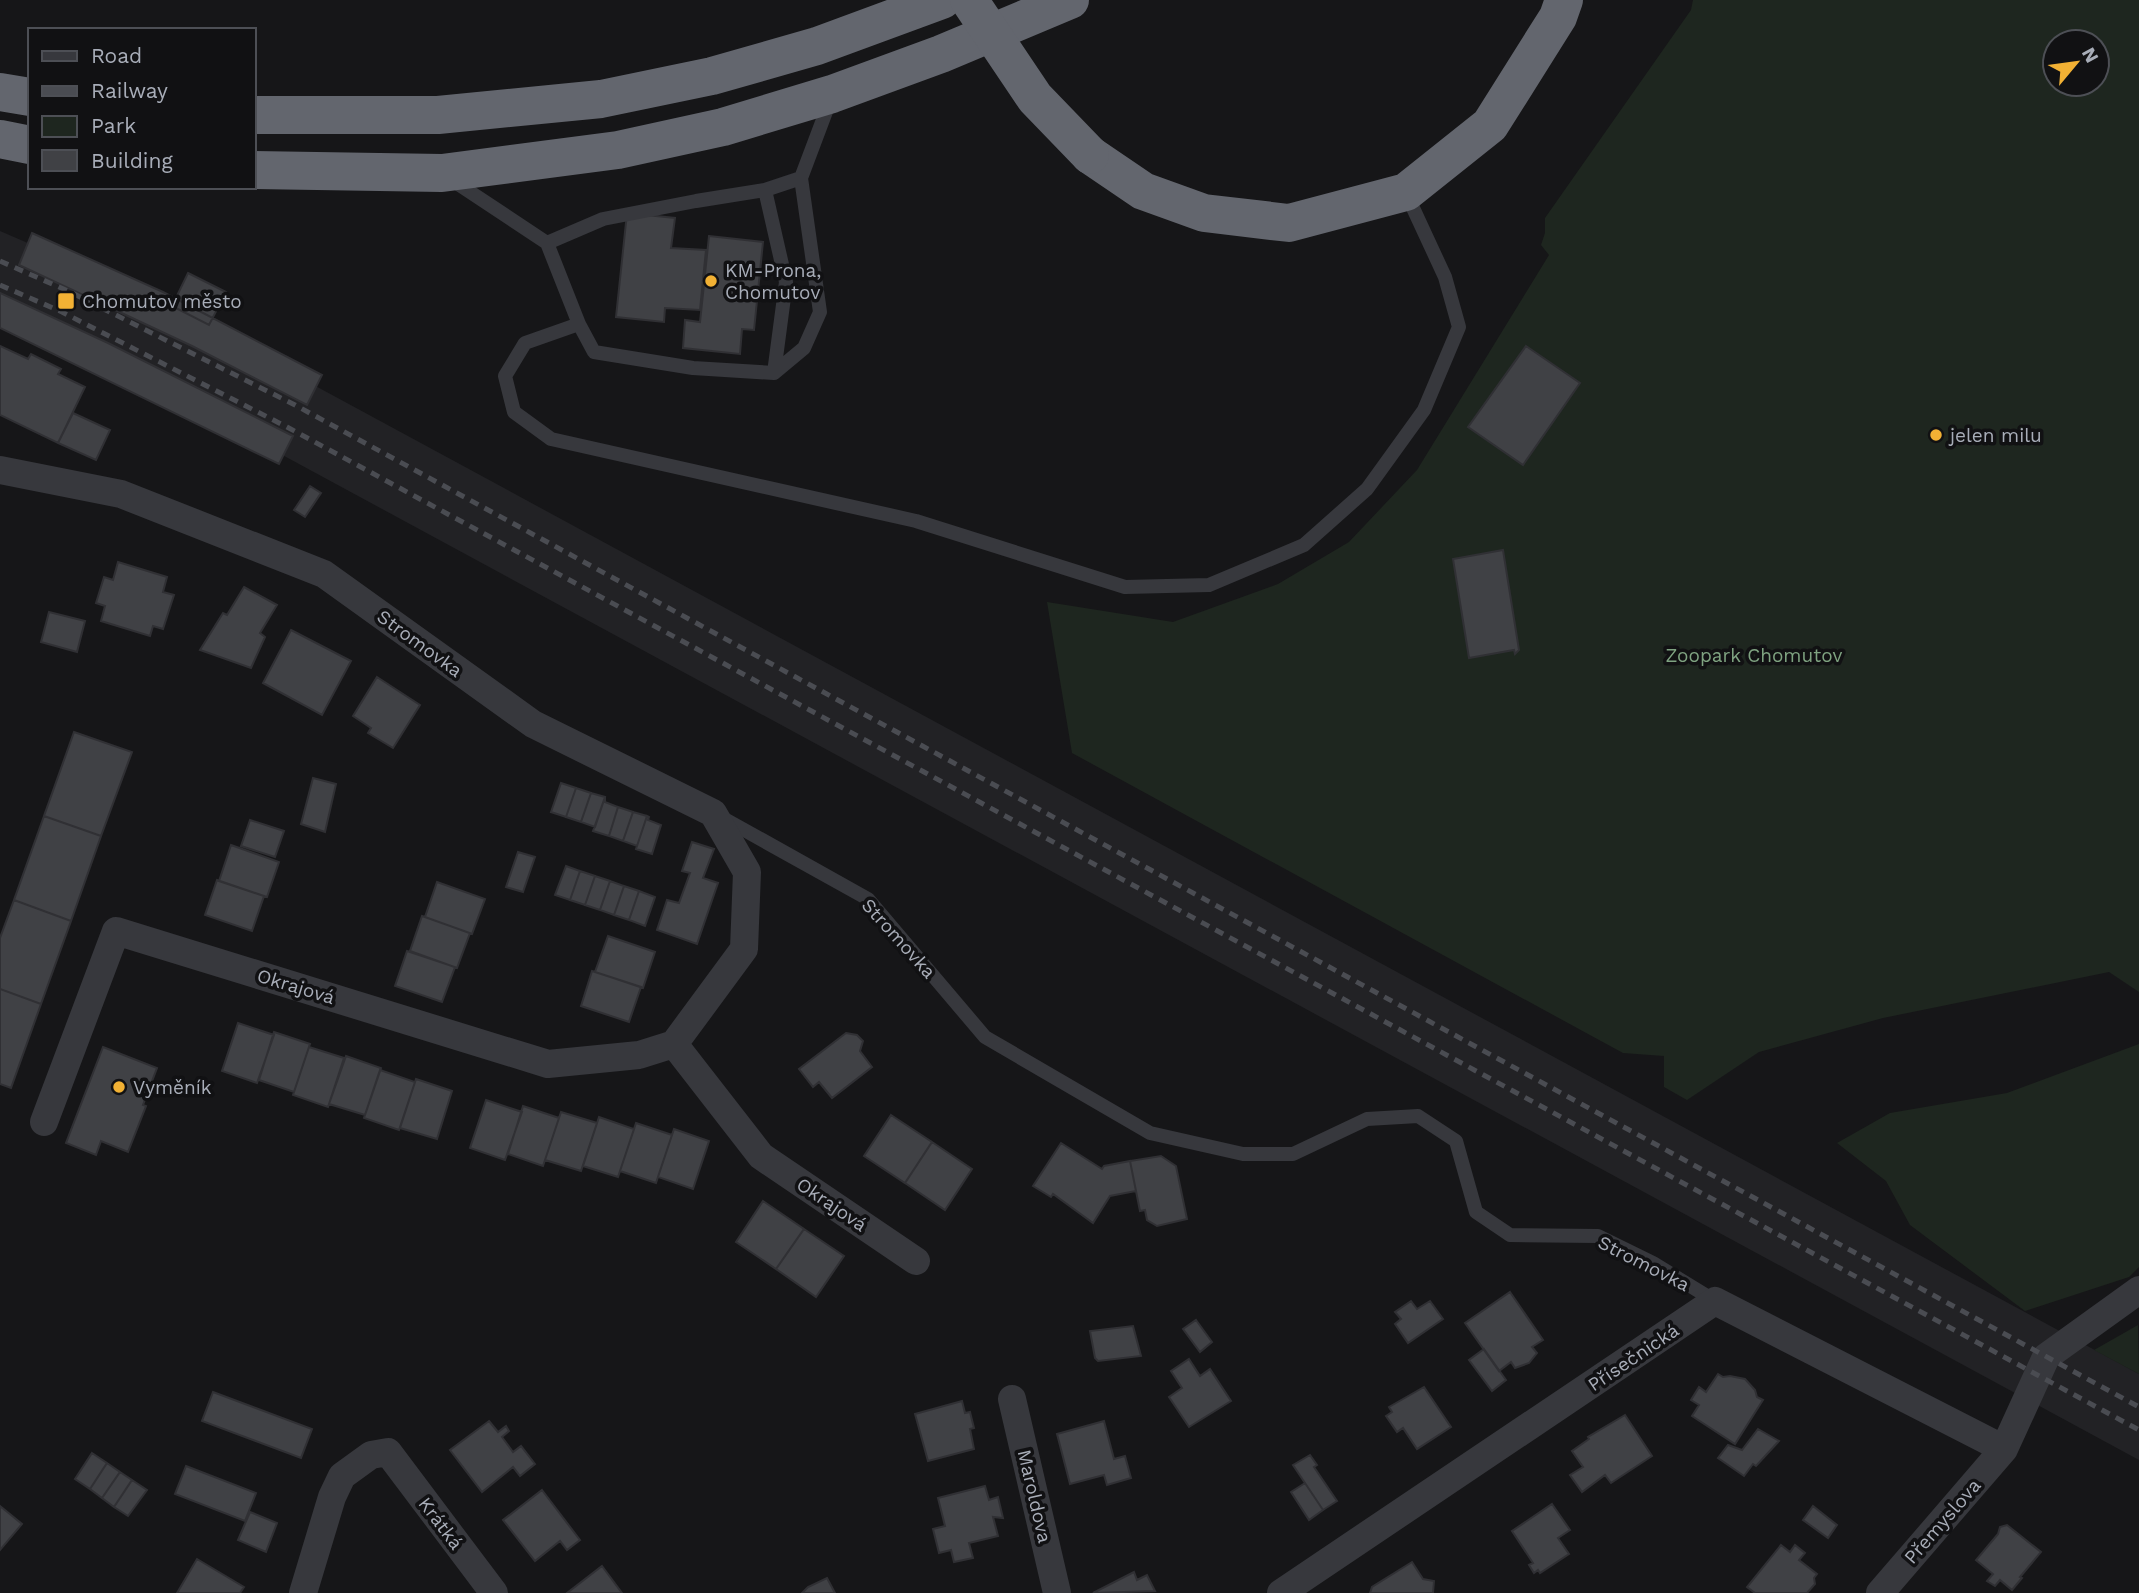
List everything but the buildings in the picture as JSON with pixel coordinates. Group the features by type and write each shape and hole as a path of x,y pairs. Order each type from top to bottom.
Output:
{"highway":[{"path":"256,115 438,116 601,99 712,76 817,46 942,0"},
{"path":"969,0 1035,98 1090,155 1143,191 1204,213 1289,223 1406,192 1490,125 1558,17 1564,0"},
{"path":"256,170 442,173 618,150 723,127 832,94 941,54 1070,0"},
{"path":"0,92 28,97"},
{"path":"0,139 28,145"}],"street":[{"name":"Stromovka","path":"0,470 121,494 324,574 533,724 713,813"},
{"path":"674,1044 744,949 747,872 713,813"},
{"name":"Okrajová","path":"44,1122 116,931 548,1064 639,1055 674,1044 761,1156 916,1261"},
{"name":"Přemyslova","path":"1880,1593 2004,1449 2046,1357 2139,1290"},
{"path":"1715,1301 2004,1449"},
{"name":"Přísečnická","path":"1281,1593 1715,1301"},
{"name":"Maroldova","path":"1012,1399 1057,1593"},
{"name":"Krátká","path":"303,1593 332,1497 342,1476 370,1455 388,1452 494,1593"}],"lane":[{"path":"442,173 547,243 579,324 594,352 693,368 774,373 804,348 820,312 801,178 832,94"},
{"path":"547,243 603,219 765,190 801,178"},
{"path":"765,190 786,282 774,373"},
{"path":"579,324 524,343 505,376 514,412 551,439 916,522 1125,587 1209,585 1304,545 1367,489 1424,410 1459,327 1445,277 1406,192"},
{"name":"Stromovka","path":"713,813 868,899 985,1037 1150,1133 1242,1154 1293,1154 1367,1119 1418,1116 1456,1141 1476,1212 1510,1235 1598,1236 1653,1263 1715,1301"}],"shaded area":[{"path":"0,231 74,263 310,383 2139,1374 2139,1460 275,451 0,313"}],"green space":[{"name":"Zoopark Chomutov","path":"1693,0 2139,0 2139,992 2109,972 1883,1018 1759,1052 1687,1100 1664,1087 1664,1056 1623,1053 1072,753 1047,602 1173,622 1278,584 1349,542 1417,470 1549,255 1541,245 1545,233 1545,218 1691,10"},
{"path":"2139,1044 2139,1267 2129,1277 2025,1311 1910,1225 1886,1181 1837,1143 1890,1113 2007,1093"},
{"path":"2138,1325 2139,1374 2094,1350"}],"railway":[{"path":"0,261 68,291 295,405 2139,1407"},
{"path":"0,285 62,312 287,427 2139,1430"}],"place":[{"name":"KM-Prona, Chomutov","path":"711,281"},
{"name":"Chomutov město","path":"66,301"},
{"name":"jelen milu","path":"1936,435"},
{"name":"Vyměník","path":"119,1087"}]}
